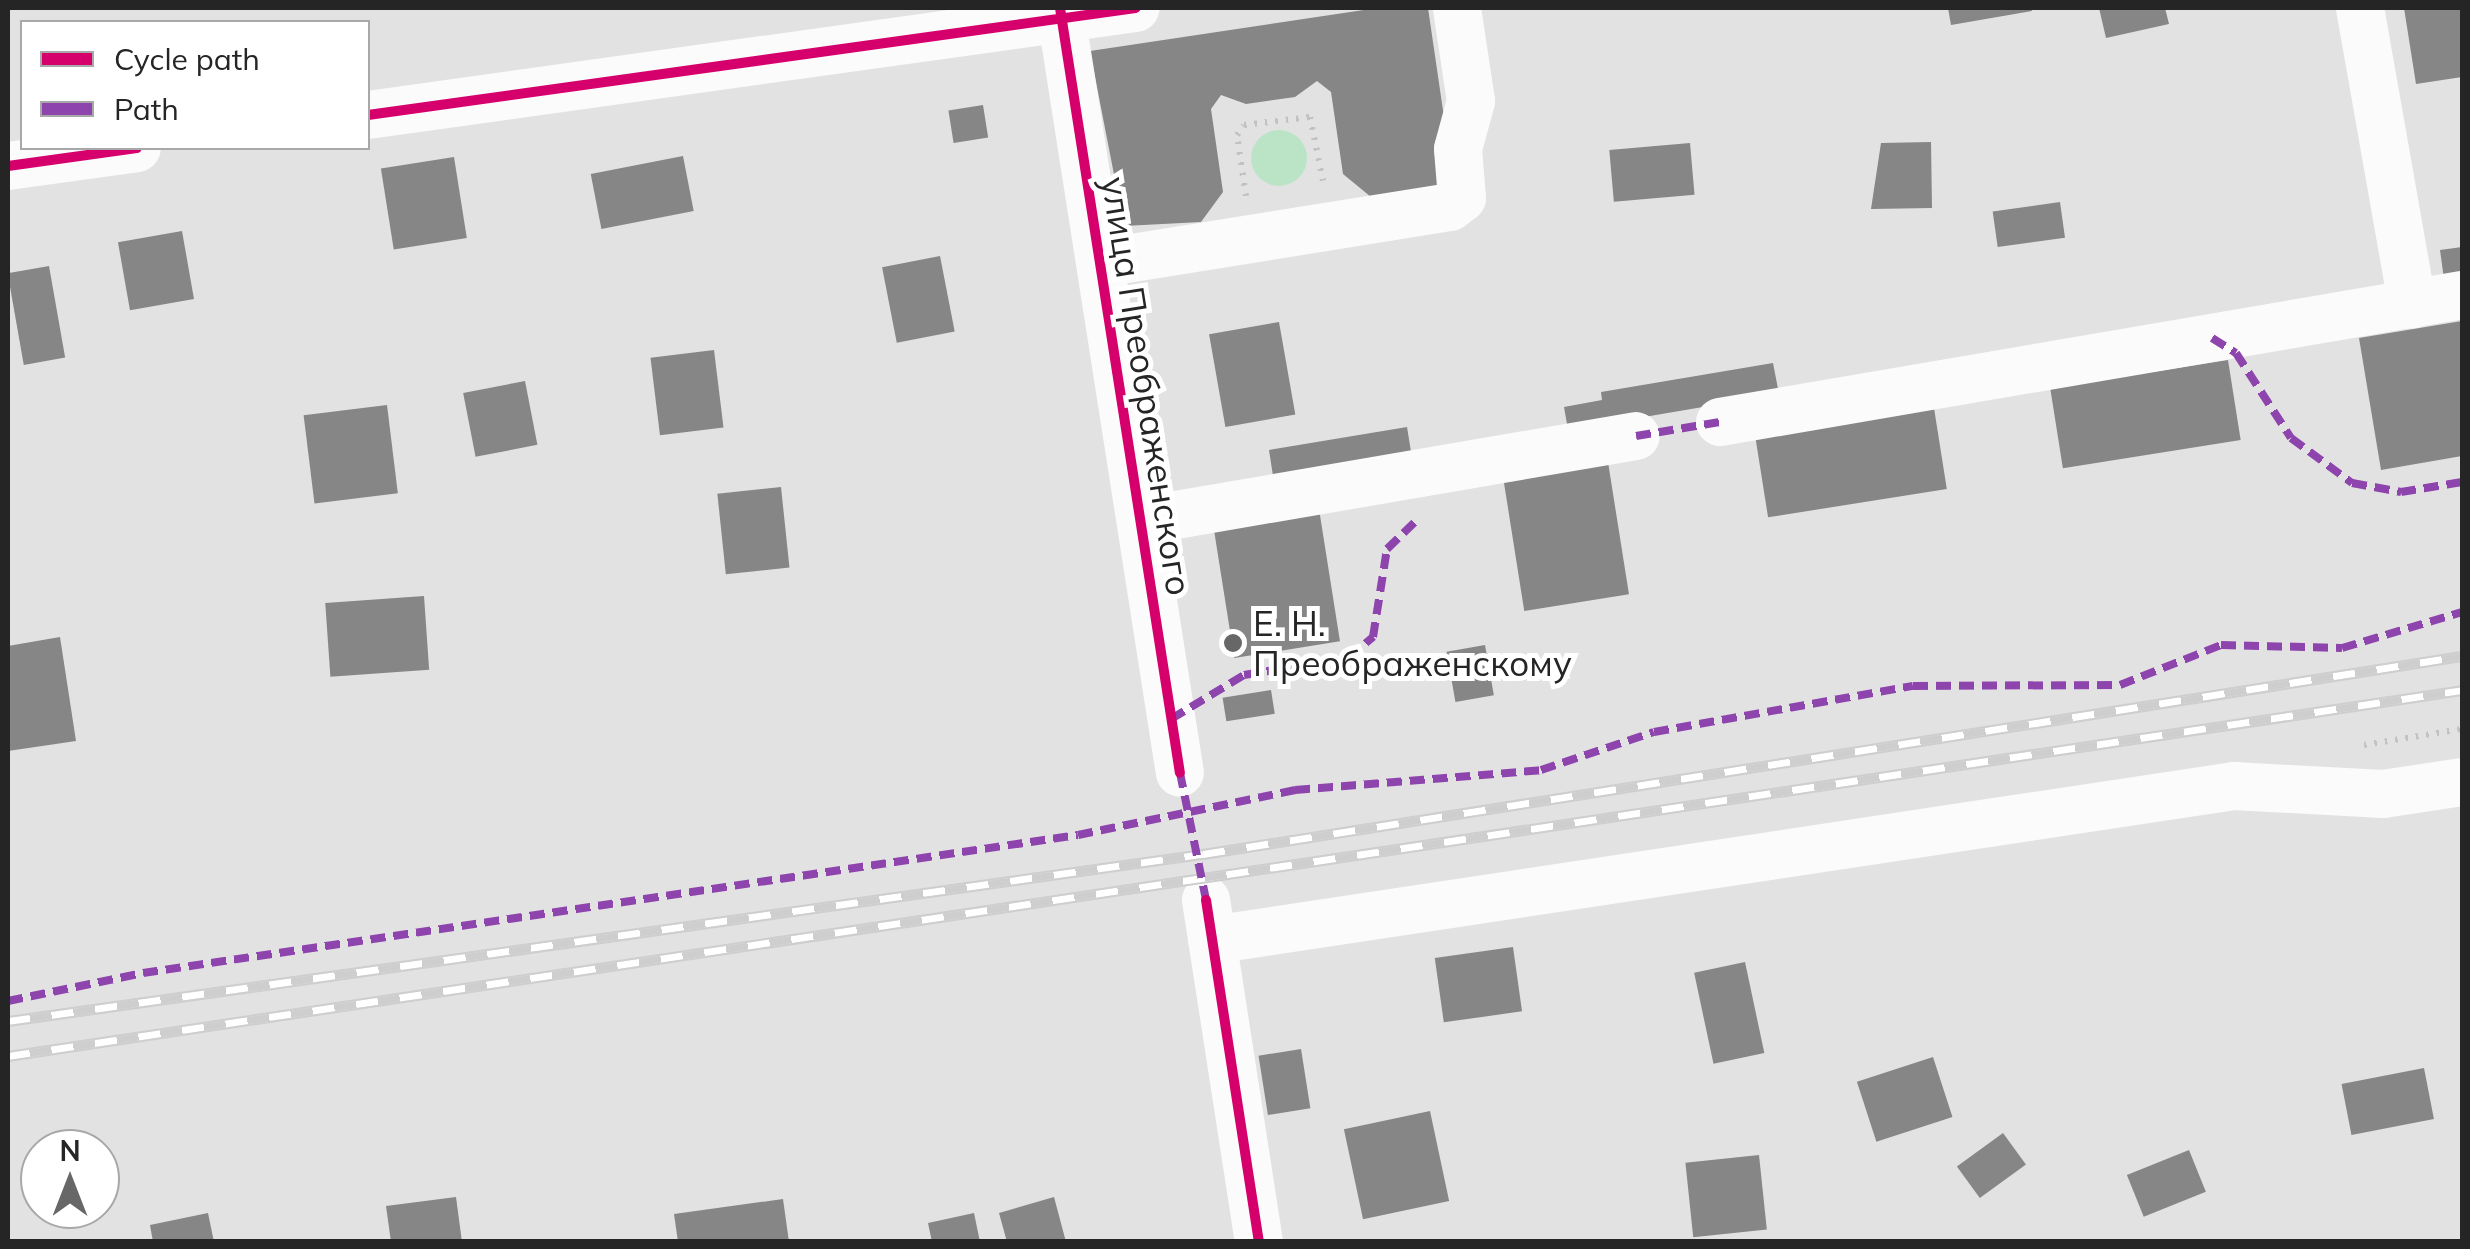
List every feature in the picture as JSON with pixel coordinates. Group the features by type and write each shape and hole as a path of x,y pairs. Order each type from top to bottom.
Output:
{"street":[{"path":"370,115 1060,13 1136,8"},
{"path":"1101,264 1450,206 1462,198 1458,149 1471,101 1457,8"},
{"path":"2360,8 2412,304"},
{"name":"улица Преображенского","path":"1060,13 1180,773"},
{"path":"8,166 123,150"},
{"path":"1720,422 2462,295"},
{"path":"1141,521 1636,436"},
{"path":"1259,1242 1209,920 2234,786 2383,794 2462,782"}],"path":[{"path":"1247,200 1238,129 1302,116 1314,123 1324,188"},
{"path":"2347,748 2462,730"}],"green space":[{"path":"1279,130 1299,138 1307,158 1299,178 1279,186 1259,178 1251,158 1259,138"}],"building":[{"path":"1377,8 1428,8 1445,124 1440,186 1371,197 1343,174 1331,92 1317,81 1295,97 1246,104 1221,95 1211,109 1223,192 1201,222 1124,226 1090,51"},
{"path":"1948,8 2031,8 2032,11 1951,25"},
{"path":"2099,8 2165,8 2169,24 2106,38"},
{"path":"2404,8 2460,8 2462,77 2416,84"},
{"path":"983,105 988,138 954,143 948,110"},
{"path":"1931,142 1932,208 1871,209 1881,143"},
{"path":"1690,143 1695,195 1614,202 1609,150"},
{"path":"683,156 694,211 601,229 591,174"},
{"path":"454,157 467,238 394,250 381,169"},
{"path":"2060,202 2065,238 1998,247 1993,211"},
{"path":"182,231 194,299 130,310 118,242"},
{"path":"2462,247 2462,276 2444,279 2440,250"},
{"path":"940,256 955,332 897,343 882,267"},
{"path":"49,266 65,358 24,365 8,273"},
{"path":"2462,321 2462,456 2381,470 2359,338"},
{"path":"1279,322 1295,415 1225,427 1209,334"},
{"path":"714,350 724,427 660,435 650,358"},
{"path":"2228,360 2241,440 2063,468 2050,388"},
{"path":"1773,363 1779,394 1568,430 1564,407 1602,400 1601,392"},
{"path":"525,381 537,445 476,457 463,393"},
{"path":"387,405 398,493 314,504 304,415"},
{"path":"1934,408 1947,489 1768,517 1755,436"},
{"path":"1407,427 1413,464 1273,476 1269,450"},
{"path":"1608,462 1629,594 1524,611 1503,479"},
{"path":"781,487 789,568 726,574 717,494"},
{"path":"1319,509 1340,641 1234,658 1213,526"},
{"path":"424,596 429,670 330,677 325,603"},
{"path":"60,637 76,741 8,751 8,646"},
{"path":"1485,645 1494,695 1455,702 1447,652"},
{"path":"1271,690 1275,714 1226,721 1223,698"},
{"path":"1513,947 1522,1011 1444,1022 1435,958"},
{"path":"1745,962 1764,1053 1713,1064 1694,973"},
{"path":"1301,1049 1310,1108 1268,1115 1259,1056"},
{"path":"1933,1057 1952,1117 1876,1142 1857,1082"},
{"path":"2424,1068 2434,1119 2351,1135 2342,1084"},
{"path":"1430,1111 1449,1201 1363,1219 1344,1129"},
{"path":"2003,1133 2026,1165 1980,1198 1957,1167"},
{"path":"2189,1150 2206,1192 2144,1217 2127,1175"},
{"path":"1759,1155 1767,1230 1693,1237 1685,1163"},
{"path":"456,1197 462,1242 391,1242 386,1206"},
{"path":"1054,1197 1066,1242 1007,1242 999,1213"},
{"path":"783,1199 789,1242 678,1242 674,1214"},
{"path":"208,1213 214,1242 153,1242 150,1225"},
{"path":"974,1213 980,1242 932,1242 928,1223"}],"railway":[{"path":"8,1021 1203,854 2462,656"},
{"path":"8,1056 2462,690"}],"marked path":[{"path":"2212,338 2236,353 2291,438 2352,483 2401,492 2462,482"},
{"path":"1636,436 1720,422"},
{"path":"1171,719 1244,675 1348,658 1373,637 1387,549 1416,521"},
{"path":"8,1001 143,973 1078,835 1295,790 1541,770 1654,732 1913,686 2120,685 2221,645 2342,648 2462,612"},
{"path":"1180,773 1206,900"}],"cycle path":[{"path":"1060,8 1180,773"},
{"path":"370,115 1136,8"},
{"path":"8,166 123,150"},
{"path":"1206,900 1259,1242"}],"place":[{"name":"Е. Н. Преображенскому","path":"1233,643"}]}
